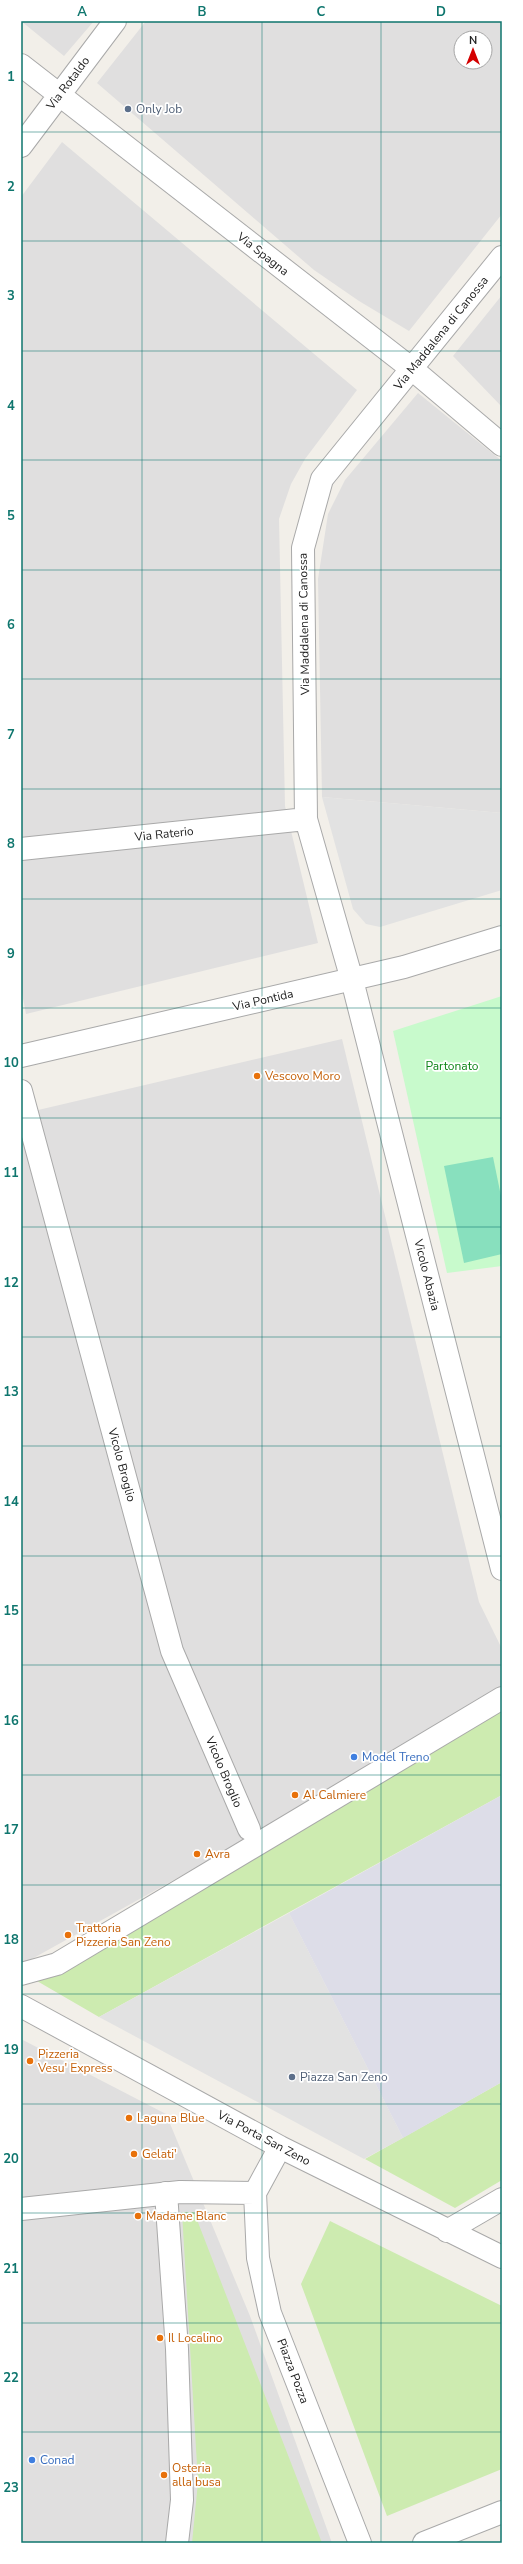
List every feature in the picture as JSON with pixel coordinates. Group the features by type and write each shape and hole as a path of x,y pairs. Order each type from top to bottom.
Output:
{"street":[{"name":"Via Rotaldo","path":"21,146 115,21"},
{"name":"Via Spagna","path":"21,65 58,96 412,369 502,445"},
{"name":"Via Maddalena di Canossa","path":"352,980 306,819 303,548 322,479 502,257"},
{"name":"Via Raterio","path":"21,849 306,819"},
{"name":"Via Pontida","path":"21,1056 352,980 404,967 502,937"},
{"name":"Vicolo Abazia","path":"352,980 502,1570"},
{"name":"Vicolo Broglio","path":"21,1092 172,1651 249,1830"},
{"path":"21,1974 57,1964 502,1698"},
{"name":"Via Porta San Zeno","path":"21,2006 280,2147 447,2230"},
{"path":"21,2209 166,2193 255,2193 280,2147"},
{"path":"166,2193 178,2357 182,2500 177,2543"},
{"name":"Piazza Pozza","path":"255,2193 258,2258 270,2312 360,2543"},
{"path":"447,2230 502,2198"},
{"path":"447,2230 502,2257"},
{"path":"424,2543 502,2512"}],"shaded area":[{"path":"21,21 94,21 64,56"},
{"path":"146,21 502,21 502,214 409,331 359,301 314,270 97,83"},
{"path":"62,142 357,390 305,459 291,484 279,519 285,806 318,943 26,1014 21,988 21,197"},
{"path":"502,295 502,407 453,356"},
{"path":"418,393 502,461 502,813 322,797 318,579 328,514 345,480"},
{"path":"322,797 502,813 502,890 380,927 366,924 353,909"},
{"path":"342,1039 479,1602 502,1649 502,1687 395,1757 21,1965 21,1114"},
{"name":"Piazza San Zeno","path":"502,1795 502,2082 403,2138 289,1913"},
{"name":"Piazza San Zeno","path":"289,1913 403,2138 364,2159 99,2017"},
{"path":"21,2039 166,2114 250,2316 332,2543 21,2543"}],"green space":[{"name":"Partonato","path":"502,996 502,1266 447,1273 393,1031"},
{"path":"493,1157 502,1201 502,1254 464,1263 444,1166"},
{"path":"502,1706 502,1795 99,2017 37,1981"},
{"path":"502,2082 502,2180 455,2208 365,2159"},
{"path":"182,2212 194,2212 322,2543 192,2543 198,2482"},
{"path":"330,2221 502,2306 502,2469 387,2516 301,2284"}],"place":[{"name":"Only Job","path":"128,109"},
{"name":"Vescovo Moro","path":"257,1076"},
{"name":"Model Treno","path":"354,1757"},
{"name":"Al Calmiere","path":"295,1795"},
{"name":"Avra","path":"197,1854"},
{"name":"Trattoria Pizzeria San Zeno","path":"68,1935"},
{"name":"Pizzeria Vesu' Express","path":"30,2061"},
{"name":"Piazza San Zeno","path":"292,2077"},
{"name":"Laguna Blue","path":"129,2118"},
{"name":"Gelati'","path":"134,2154"},
{"name":"Madame Blanc","path":"138,2216"},
{"name":"Il Localino","path":"160,2338"},
{"name":"Conad","path":"32,2460"},
{"name":"Osteria alla busa","path":"164,2475"}]}
